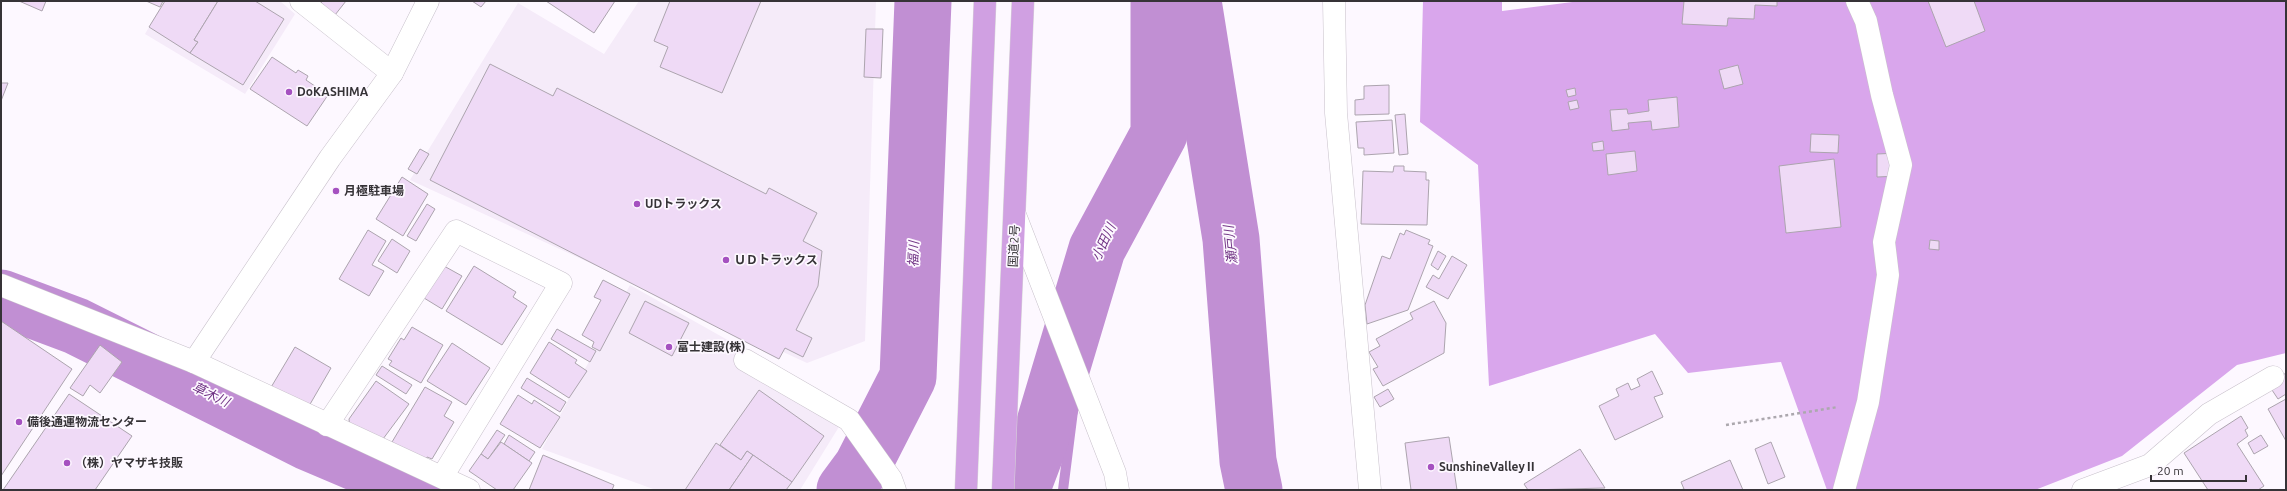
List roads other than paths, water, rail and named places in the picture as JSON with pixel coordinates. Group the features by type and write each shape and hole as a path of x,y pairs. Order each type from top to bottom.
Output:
{"highway":[{"path":"966,490 985,1"},
{"name":"国道2号","path":"1003,490 1023,1"}],"street":[{"path":"301,1 392,73"},
{"path":"194,362 330,158 392,73 428,1"},
{"path":"1334,1 1336,113 1370,490"},
{"path":"1844,490 1868,402 1888,275 1884,242 1901,165 1882,95 1866,21 1857,1"},
{"path":"1015,215 1048,297 1117,482"},
{"path":"327,425 456,231 561,283 442,477"},
{"path":"1,285 194,362 469,490"},
{"path":"745,360 849,420 893,485"},
{"path":"2083,490 2150,465 2209,414 2273,377"}],"waterway":[{"name":"福川","path":"845,490 862,467 908,377 923,1"},
{"name":"小田川","path":"1024,483 1038,446 1097,249 1159,134 1159,1"},
{"name":"瀬戸川","path":"1193,1 1231,239 1248,461 1254,490"},
{"path":"1079,365 1089,274"},
{"name":"草木川","path":"1,298 76,326 308,442 421,490"},
{"path":"1063,490 1076,387"}],"place":[{"name":"DoKASHIMA","path":"289,92"},
{"name":"月極駐車場","path":"336,191"},
{"name":"UDトラックス","path":"637,204"},
{"name":"ＵＤトラックス","path":"726,260"},
{"name":"富士建設(株)","path":"669,347"},
{"name":"備後通運物流センター","path":"19,422"},
{"name":"（株）ヤマザキ技販","path":"67,463"},
{"name":"SunshineValleyⅡ","path":"1431,467"}]}
